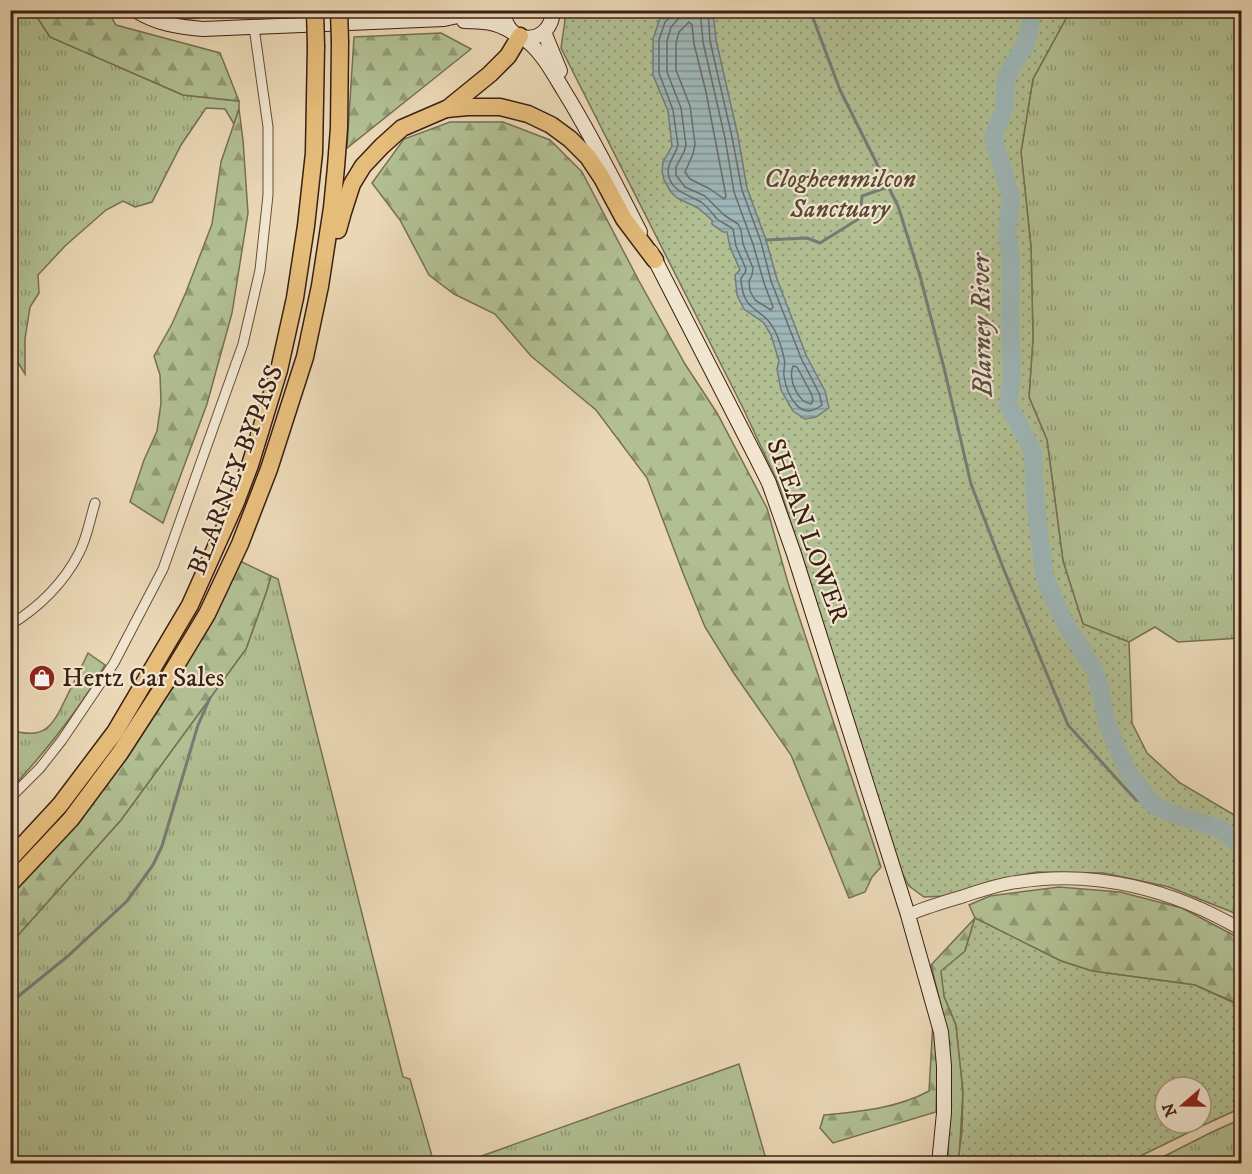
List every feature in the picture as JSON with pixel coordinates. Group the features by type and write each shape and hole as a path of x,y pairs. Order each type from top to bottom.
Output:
{"highway":[{"name":"BLARNEY BYPASS","path":"10,859 60,805 115,732 190,605 250,465 279,370 295,298 306,226 314,153 315,10"},
{"name":"BLARNEY BYPASS","path":"10,884 71,819 120,753 207,614 240,544 269,469 305,357 315,316 332,208 339,128 339,10"},
{"path":"446,110 508,57 518,36"},
{"path":"305,357 352,184 363,166 402,128 446,110 468,106 500,107 528,114 564,134 588,157 624,219 655,260"}],"main road":[{"path":"135,10 154,21 176,27 203,29 444,20 491,22 518,36 534,37 544,32 551,24 553,10"},
{"path":"444,20 486,10"},
{"path":"504,10 508,27 518,36"},
{"name":"SHEAN LOWER","path":"544,32 582,119 756,455 769,483 794,554 908,915 941,1032 944,1113 939,1164"},
{"name":"SHEAN LOWER","path":"518,36 527,41 546,62 582,119"}],"street":[{"path":"10,798 40,768 69,731 114,663 163,569 243,344 261,270 268,195 268,127 254,27"},
{"path":"10,625 29,614 68,572 80,552 95,503"},
{"path":"908,915 995,886 1018,881 1071,878 1099,880 1152,890 1187,902 1242,930"}],"green space":[{"path":"11,11 33,11 50,37 183,95 239,101 234,124 225,109 206,108 181,145 152,202 135,207 123,201 106,210 65,246 38,275 39,293 30,307 25,339 25,374 11,351"},
{"path":"33,11 108,11 116,25 220,53 239,101 183,95 50,37"},
{"path":"165,11 251,11 181,20"},
{"name":"Clogheenmilcon Sanctuary","path":"562,11 1070,11 1033,79 1021,152 1031,247 1033,338 1029,397 1047,440 1063,561 1083,624 1129,642 1132,723 1147,753 1180,783 1241,819 1241,920 1232,912 1169,887 1104,873 1037,872 991,881 946,896 924,897 909,886 900,869 779,485 743,408 561,48 565,20"},
{"path":"1070,11 1241,11 1241,638 1178,642 1155,627 1129,642 1083,624 1063,561 1047,440 1029,397 1033,338 1031,247 1021,152 1033,79"},
{"path":"441,33 471,49 347,148 354,37"},
{"path":"239,109 248,213 232,313 207,404 163,523 130,502 144,460 157,431 161,403 160,375 154,356 172,324 212,224 221,162"},
{"path":"450,122 503,122 550,140 582,172 685,364 717,413 767,508 788,583 881,867 872,877 865,892 849,898 791,755 733,672 705,627 647,478 596,410 531,356 495,314 454,294 429,275 400,220 372,183 404,139"},
{"path":"240,561 271,576 246,649 121,820 11,943 11,892 76,822"},
{"path":"271,576 278,579 403,1077 410,1079 434,1163 11,1164 11,943 121,820 246,649"},
{"path":"88,653 105,665 61,730 11,789 11,730 33,733 47,728 57,715"},
{"path":"1059,887 1120,892 1182,908 1241,939 1241,999 1238,1004 1195,985 1092,971 1061,961 975,918 969,905 990,896"},
{"path":"975,918 965,951 944,996 956,1025 963,1091 959,1160 958,1163 948,1163 950,1076 944,1018 931,965"},
{"path":"975,918 1061,961 1092,971 1195,985 1241,1006 1241,1108 1213,1121 1213,1075 1153,1075 1153,1135 1183,1135 1126,1163 958,1163 963,1091 956,1025 944,996 941,971 965,951"},
{"path":"933,1021 938,1041 936,1112 833,1143 820,1128 824,1115 864,1111 891,1105 929,1091"},
{"path":"739,1064 767,1163 462,1163"},
{"path":"1241,1119 1241,1163 1151,1163 1206,1135 1213,1135 1213,1132"}],"water":[{"path":"672,10 713,11 716,40 738,136 747,188 777,279 806,355 825,391 829,408 816,417 805,419 793,411 781,390 777,369 779,361 771,335 764,323 744,309 737,295 735,275 740,270 730,247 727,232 723,232 712,224 712,220 698,208 677,198 664,180 663,162 672,146 668,111 653,75 653,39 660,18"}],"waterway":[{"path":"810,10 840,90 898,206 920,276 971,484 1068,725 1136,800 1152,804"},
{"name":"Blarney River","path":"1029,10 1030,24 1025,46 1012,65 1006,80 1004,109 993,137 1011,198 1007,233 1011,258 1012,373 1008,406 1033,452 1035,500 1045,578 1063,619 1096,673 1108,726 1127,771 1152,804 1172,814 1221,829 1242,848"},
{"path":"766,240 807,238 820,243 860,218 862,196 888,187"},
{"path":"10,1003 68,956 127,901 153,865 162,846 198,725 210,698"}],"place":[{"name":"Hertz Car Sales","path":"42,678"}]}
